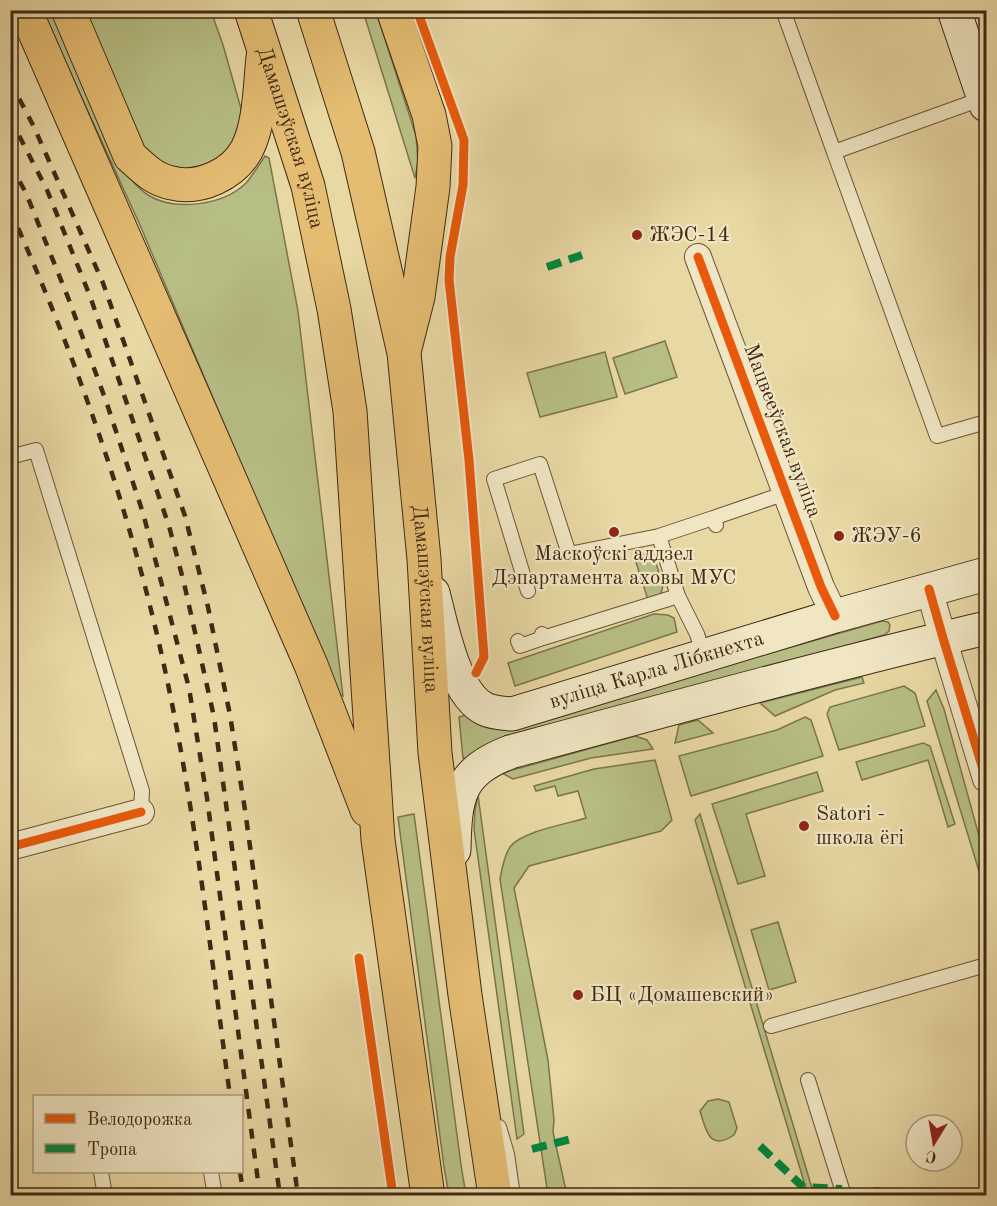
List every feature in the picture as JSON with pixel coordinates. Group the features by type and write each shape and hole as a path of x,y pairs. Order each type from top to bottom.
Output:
{"main road":[{"path":"26,10 311,665 378,840"},
{"path":"68,10 130,156 147,172 170,183 187,185 208,181 230,170 247,149 255,128 264,46"},
{"name":"Дамашэўская вуліца","path":"251,10 308,186 334,309 350,411 378,840 428,1196"},
{"name":"Дамашэўская вуліца","path":"313,10 358,152 404,353 424,560 435,753 474,1061 495,1196"},
{"path":"393,10 429,115 435,146 418,297 404,353"},
{"path":"954,10 986,101"},
{"name":"вуліца Карла Лібкнехта","path":"424,560 451,660 464,686 483,708 512,714 835,616 987,574"},
{"name":"вуліца Карла Лібкнехта","path":"453,887 456,810 467,779 490,760 510,752 868,655 987,628"}],"street":[{"name":"Мацвееўская вуліца","path":"698,257 821,587 835,616"},
{"path":"929,589 987,779"},
{"path":"10,846 141,812"}],"lane":[{"path":"783,10 937,436 987,422"},
{"path":"834,152 986,101"},
{"path":"10,457 36,450 142,790 141,812"},
{"path":"528,591 494,478 540,464 569,554 659,536 714,521 786,493"},
{"path":"659,536 678,596 697,634 704,656"},
{"path":"583,623 678,596"},
{"path":"771,1026 987,964"},
{"path":"474,1061 494,1107 507,1154 513,1196"},
{"path":"808,1080 846,1196"},
{"path":"101,1173 105,1196"},
{"path":"211,1173 214,1196"}],"green space":[{"path":"42,11 52,11 128,176 148,195 172,203 199,204 212,201 237,191 249,180 265,156 269,158 298,311 343,696 338,694 140,225"},
{"path":"82,11 211,11 242,112 236,151 192,175 158,162 140,145"},
{"path":"363,11 376,11 416,136 418,162 415,178"},
{"path":"665,341 677,377 625,394 613,358"},
{"path":"605,352 617,397 540,417 527,373"},
{"path":"641,554 655,560 663,585 661,594 648,600 634,556"},
{"path":"654,614 674,618 677,632 515,686 508,663"},
{"path":"882,621 890,625 889,631 884,635 488,747 467,760 463,758 459,717 466,715 503,730"},
{"path":"862,677 864,683 835,690 775,716 760,703"},
{"path":"904,686 915,693 925,726 839,750 827,714 830,707"},
{"path":"936,690 944,709 986,861 986,894 927,701"},
{"path":"805,717 811,720 823,756 691,796 679,756 777,730"},
{"path":"698,720 713,733 675,743 679,725"},
{"path":"635,736 647,740 653,749 591,758 513,779 502,773"},
{"path":"923,743 930,746 955,824 948,827 928,760 862,780 856,762"},
{"path":"655,760 672,820 661,831 529,866 514,888 548,1060 554,1120 553,1132 567,1195 548,1195 500,879 502,866 506,854 516,841 545,829 586,818 578,791 558,796 555,786 536,791 534,786 594,769"},
{"path":"817,772 823,791 746,814 765,876 738,884 712,804"},
{"path":"478,795 524,1134 517,1139 474,829"},
{"path":"414,814 466,1195 449,1195 444,1167 398,817"},
{"path":"700,814 814,1195 808,1195 695,820"},
{"path":"778,922 796,982 769,990 751,930"},
{"path":"718,1099 729,1102 737,1128 734,1135 719,1141 710,1136 700,1111 708,1101"}],"railway":[{"path":"10,81 34,127 103,283 185,516 208,607 230,715 298,1196"},
{"path":"10,118 47,190 90,296 169,526 184,583 214,717 280,1196"},
{"path":"10,164 26,193 106,401 143,513 189,688 207,798 260,1196"},
{"path":"10,210 52,308 90,407 123,508 151,610 188,791 230,1095"},
{"path":"240,1173 244,1196"}],"marked path":[{"path":"547,267 582,255"},
{"path":"532,1149 571,1139"},
{"path":"760,1146 803,1187 842,1189"}],"cycle path":[{"path":"417,10 464,140 463,185 450,257 449,280 469,460 484,657 476,673"},
{"path":"698,257 821,587 835,616"},
{"path":"929,589 986,779"},
{"path":"10,847 141,812"},
{"path":"359,958 393,1196"}],"place":[{"name":"ЖЭС-14","path":"637,235"},
{"name":"Маскоўскі аддзел Дэпартамента аховы МУС","path":"614,532"},
{"name":"ЖЭУ-6","path":"839,536"},
{"name":"Satori - школа ёгі","path":"804,826"},
{"name":"БЦ «Домашевский»","path":"578,995"}]}
